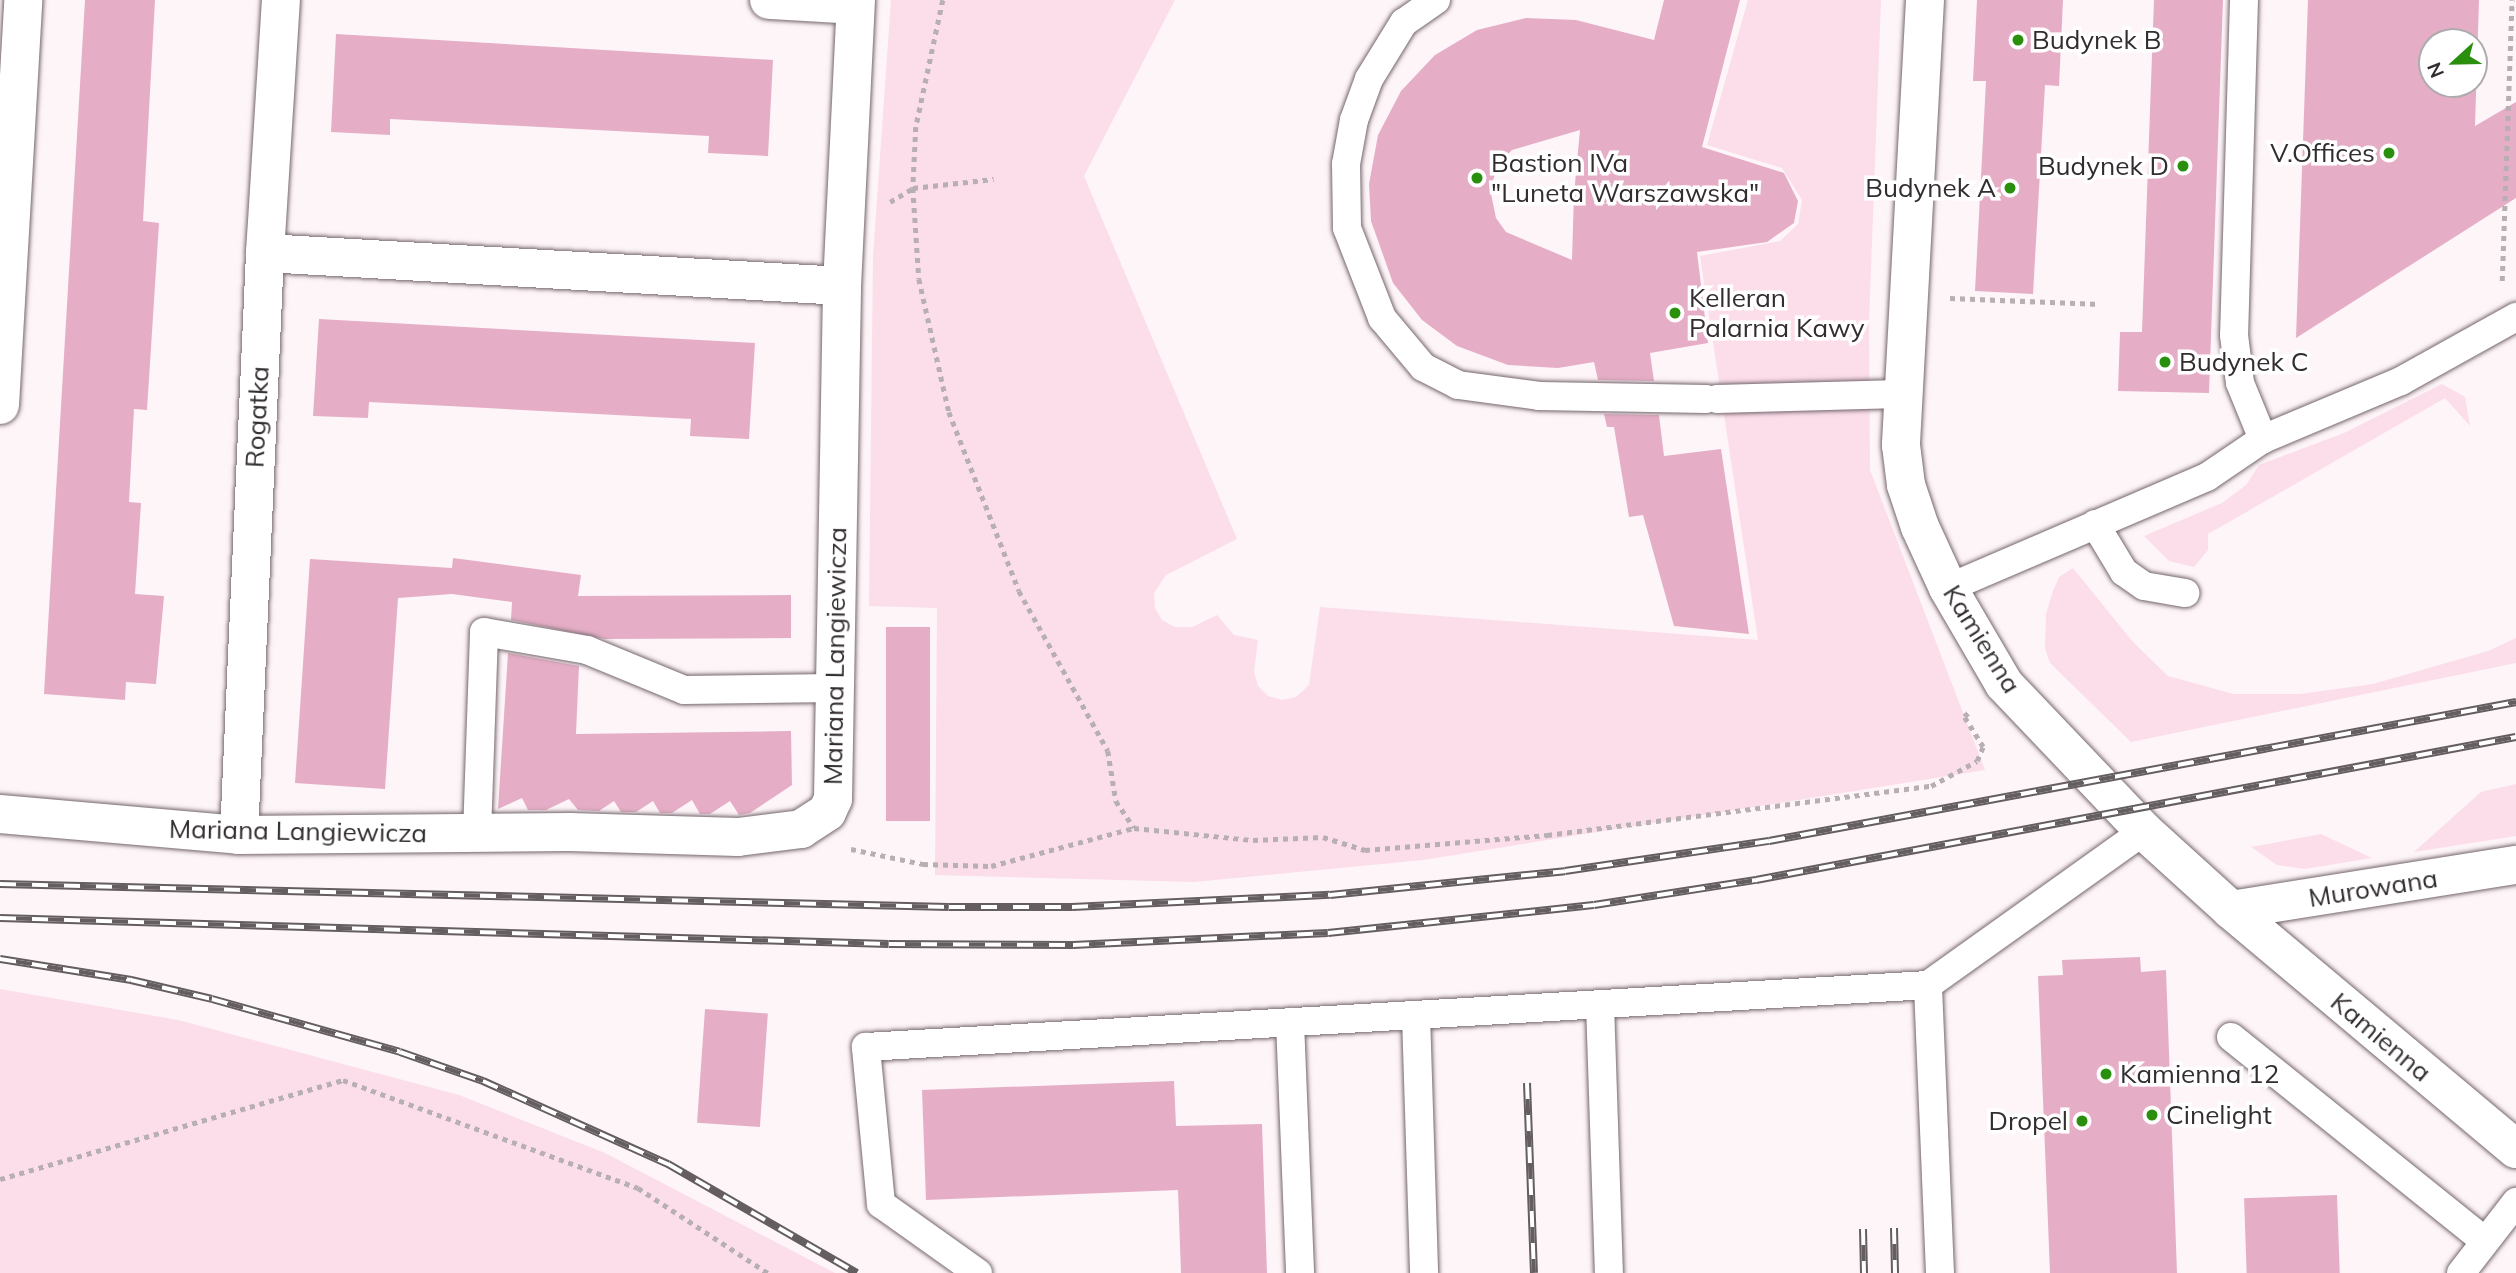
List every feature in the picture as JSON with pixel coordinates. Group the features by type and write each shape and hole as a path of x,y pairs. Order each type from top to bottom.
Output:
{"street":[{"path":"0,405 23,0"},
{"name":"Rogatka","path":"239,835 265,253 281,0"},
{"path":"769,0 856,2"},
{"name":"Kamienna","path":"1925,0 1900,394 1906,485 1948,588 2004,684 2144,831 2231,910 2516,1150"},
{"name":"Mariana Langiewicza","path":"0,814 239,835 738,837 801,829 827,812 833,799 842,286 856,2"},
{"path":"265,253 842,286"},
{"name":"Murowana","path":"2231,910 2516,865"}],"lane":[{"path":"1436,0 1404,22 1369,79 1354,120 1346,164 1347,229 1382,318 1423,367 1458,385 1539,396 1712,399 1900,394"},
{"path":"2244,0 2234,335 2240,383 2263,439"},
{"path":"1948,588 2207,477 2263,439 2401,381 2516,317"},
{"path":"2095,524 2124,572 2144,586 2185,593"},
{"path":"477,834 484,632 587,650 684,690 834,688"},
{"path":"978,1273 881,1204 866,1047 1928,985 2144,831"},
{"path":"1928,985 1940,1273"},
{"path":"1600,1004 1609,1273"},
{"path":"1416,1015 1424,1273"},
{"path":"1290,1022 1300,1273"},
{"path":"2231,1037 2485,1241"},
{"path":"2461,1273 2516,1202"}],"path":[{"path":"943,0 916,127 913,188 919,279 949,412 1019,591 1108,751 1116,801 1134,828"},
{"path":"2502,281 2512,0"},
{"path":"883,205 913,188 993,179"},
{"path":"1944,298 2100,304"},
{"path":"801,829 867,855 923,864 991,866 1134,828 1253,840 1323,837 1365,850 1547,835 1931,786 1977,761 1983,747 1964,716 2004,684"},
{"path":"0,1179 343,1080 638,1188 768,1273"}],"shaded area":[{"path":"891,0 1175,0 1084,176 1237,539 1166,575 1154,593 1155,608 1162,620 1175,627 1192,627 1217,615 1234,635 1258,640 1254,672 1258,686 1268,696 1282,700 1296,697 1309,685 1320,607 1758,640 1700,256 1780,241 1798,224 1802,200 1782,168 1707,145 1748,0 1881,0 1869,323 1870,470 1985,770 1423,860 1194,882 935,875 937,608 869,606 873,256"},
{"path":"2442,384 2465,397 2470,426 2445,398 2208,534 2208,550 2194,567 2169,561 2144,536 2222,503 2246,485 2259,465 2344,433"},
{"path":"2073,568 2132,641 2168,676 2233,694 2300,694 2373,684 2488,651 2516,638 2516,663 2131,742 2050,663 2045,648 2046,614 2053,591 2059,577"},
{"path":"2516,784 2516,836 2414,852 2481,792"},
{"path":"2321,834 2372,858 2305,869 2277,865 2251,847"},
{"path":"0,989 178,1020 459,1095 605,1153 835,1273 0,1273"}],"building":[{"path":"85,0 155,0 143,221 159,223 147,410 134,409 129,502 141,503 135,594 164,596 156,684 126,682 125,700 44,694"},
{"path":"1664,0 1740,0 1702,147 1784,173 1798,201 1794,223 1767,242 1697,252 1708,343 1650,353 1654,381 1598,380 1594,362 1558,368 1508,365 1457,346 1422,320 1393,283 1371,221 1369,184 1378,135 1401,91 1435,55 1477,30 1526,18 1576,20 1654,40","holes":["1580,130 1572,260 1506,232 1496,218 1490,189 1499,163 1512,150"]},
{"name":"Budynek A","path":"1977,0 2063,0 2059,86 2045,85 2033,294 1975,291 1986,81 1973,81"},
{"name":"Budynek D","path":"2154,0 2223,0 2209,393 2118,391 2120,332 2142,332"},
{"name":"V.Offices","path":"2308,0 2479,0 2478,28 2418,28 2418,98 2476,98 2475,126 2516,102 2516,198 2296,338"},
{"path":"336,34 773,60 768,156 708,153 709,136 390,119 390,135 331,132"},
{"path":"319,319 755,343 749,439 690,436 691,419 449,406 369,402 368,418 313,416"},
{"path":"1604,414 1659,415 1664,456 1721,449 1749,634 1674,626 1643,515 1629,517 1614,427 1607,427"},
{"path":"453,558 581,575 578,596 791,595 791,638 605,639 511,620 512,602 452,594 398,598 385,789 295,783 310,559 452,568"},
{"path":"886,627 930,627 930,821 886,821"},
{"path":"508,653 579,666 576,734 791,731 792,785 750,813 739,815 730,801 710,814 700,814 692,800 672,813 660,813 653,801 636,812 621,812 614,801 599,811 578,810 569,799 546,810 528,810 522,798 498,809"},
{"name":"Kamienna 12","path":"2140,957 2141,972 2166,970 2177,1273 2050,1273 2038,976 2063,975 2062,960"},
{"path":"705,1009 768,1013 760,1127 697,1123"},
{"path":"1174,1081 1176,1126 1262,1124 1267,1273 1181,1273 1178,1190 926,1200 922,1090"},
{"path":"2337,1195 2340,1273 2247,1273 2244,1198"}],"railway":[{"path":"0,884 949,907 1072,907 1330,895 1565,871 1769,841 2516,702"},
{"path":"0,918 889,944 1073,945 1328,933 1594,905 1756,880 2516,737"},
{"path":"0,959 131,980 212,999 400,1052 483,1081 668,1164 857,1273"},
{"path":"1527,1083 1534,1273"},
{"path":"1894,1228 1895,1273"},
{"path":"1863,1229 1864,1273"}],"place":[{"name":"Budynek B","path":"2018,40"},
{"name":"V.Offices","path":"2389,153"},
{"name":"Budynek D","path":"2183,166"},
{"name":"Bastion IVa \"Luneta Warszawska\"","path":"1477,178"},
{"name":"Budynek A","path":"2010,188"},
{"name":"Kelleran Palarnia Kawy","path":"1675,313"},
{"name":"Budynek C","path":"2165,362"},
{"name":"Kamienna 12","path":"2106,1074"},
{"name":"Cinelight","path":"2152,1115"},
{"name":"Dropel","path":"2082,1121"}]}
